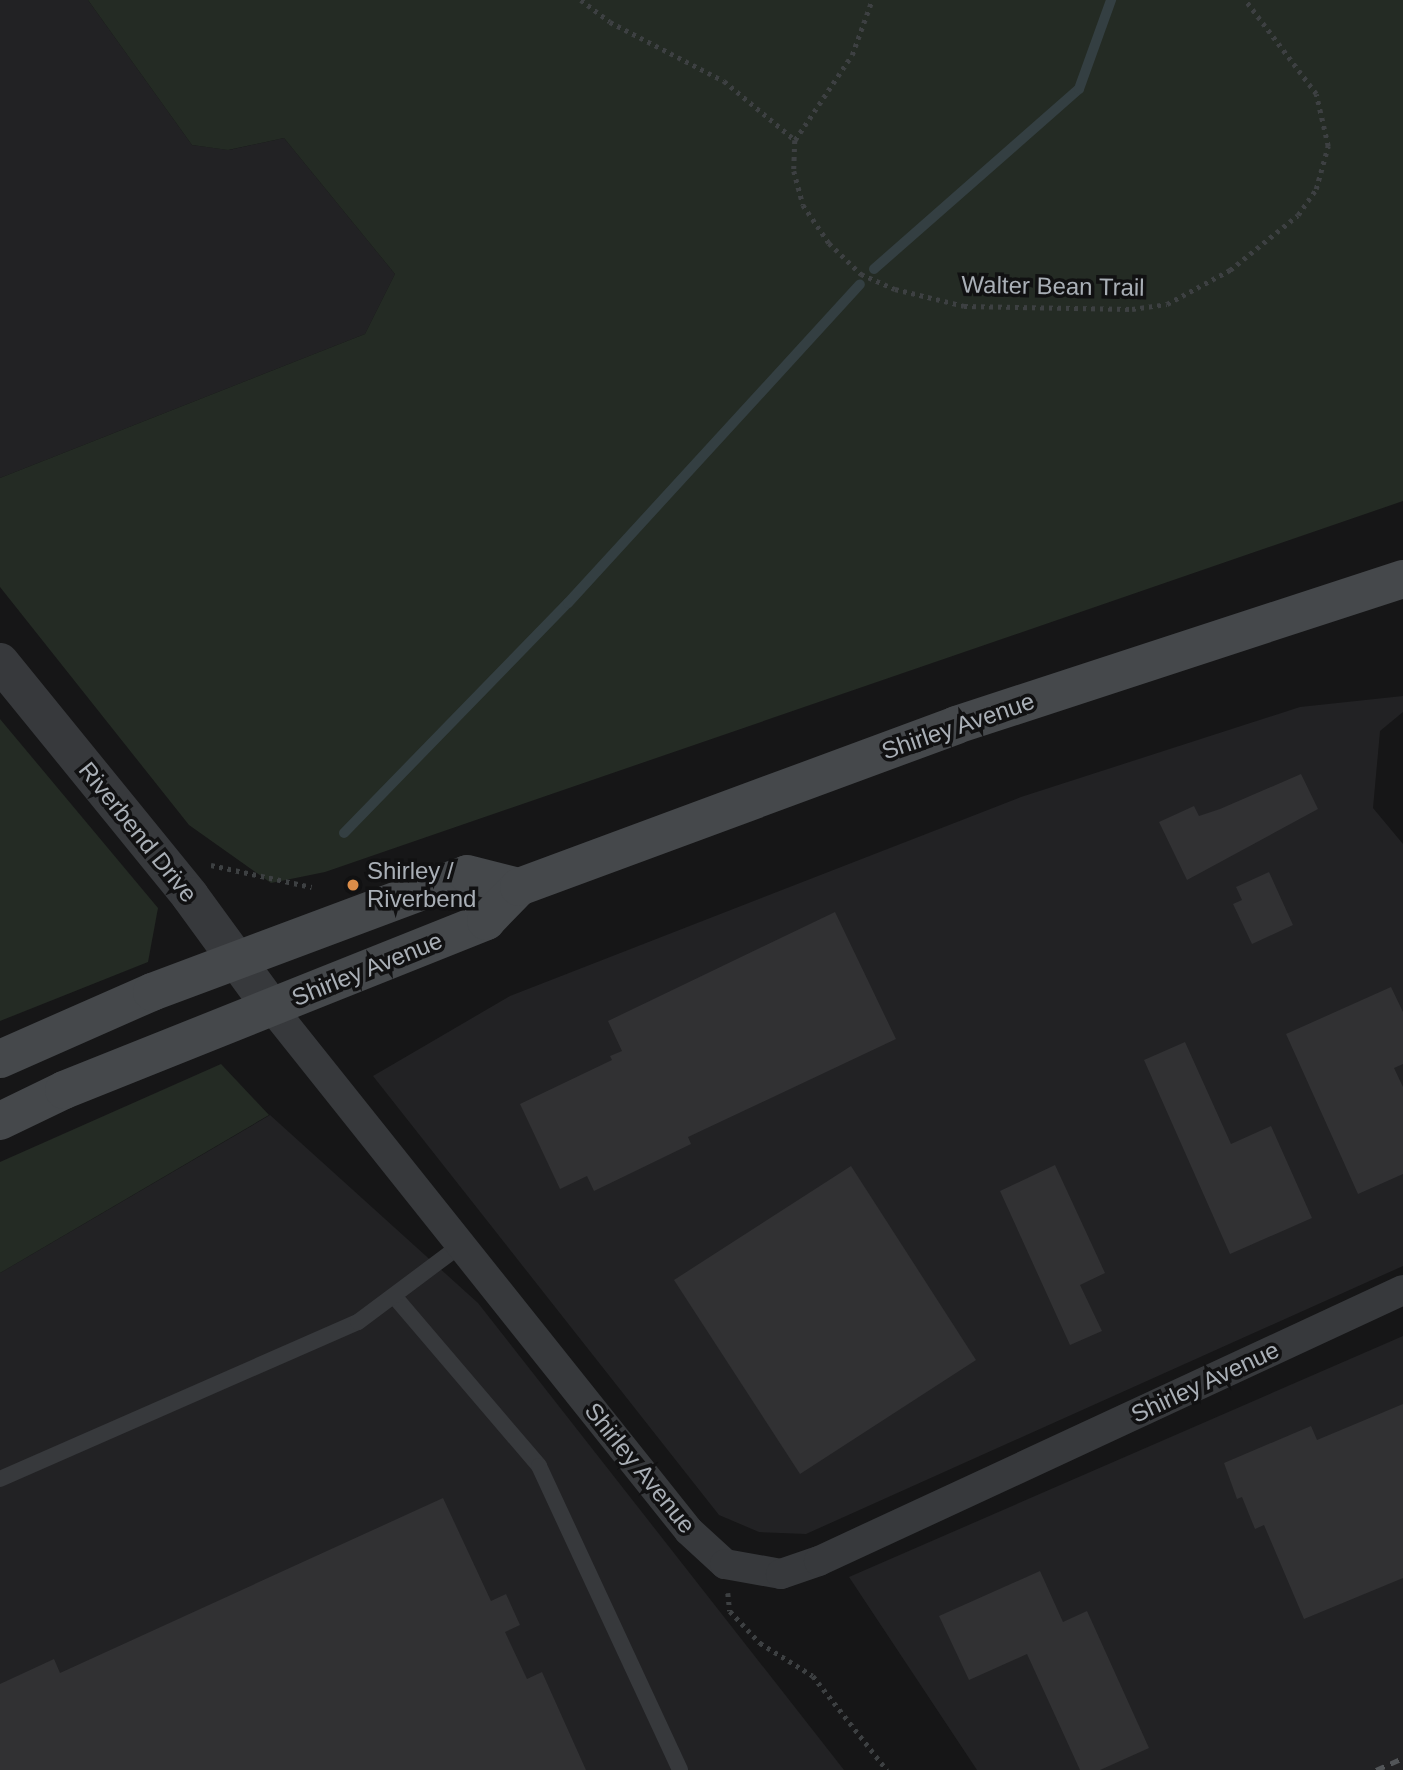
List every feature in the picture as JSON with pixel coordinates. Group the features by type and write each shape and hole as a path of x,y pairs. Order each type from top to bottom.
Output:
{"main road":[{"name":"Shirley Avenue","path":"271,1007 486,922 519,887 956,725 1403,579"},
{"path":"0,1059 237,959 467,874 519,887"},
{"path":"0,1121 271,1007"}],"street":[{"name":"Riverbend Drive","path":"0,662 237,959 271,1007"},
{"name":"Shirley Avenue","path":"271,1007 690,1531 725,1564 781,1574 819,1561 1403,1290"}],"lane":[{"path":"0,1479 358,1322 461,1245"},
{"path":"394,1296 538,1466 680,1770"}],"path":[{"path":"581,0 610,22 724,81 795,140 852,55 872,0"},
{"name":"Walter Bean Trail","path":"795,140 794,171 803,205 829,243 861,274 895,289 964,306 1132,309 1167,304 1230,270 1298,215 1316,189 1328,146 1316,94 1245,0"},
{"path":"208,864 312,887"},
{"path":"725,1564 730,1611 760,1643 813,1676 887,1770"}],"shaded area":[{"path":"0,0 88,0 192,145 229,150 284,138 395,274 365,334 0,478"},
{"path":"88,0 1403,0 1403,501 325,872 271,883 189,825 0,587 0,478 365,334 395,274 284,138 228,150 192,145"},
{"path":"1403,696 1403,712 1380,731 1373,808 1403,844 1403,1266 806,1534 759,1532 719,1515 373,1076 510,996 1021,797 1300,707"},
{"path":"0,719 158,908 148,962 0,1021"},
{"path":"221,1064 269,1115 0,1273 0,1162"},
{"path":"270,1115 478,1303 844,1770 0,1770 0,1273"},
{"path":"1403,1336 1403,1770 977,1770 849,1577"}],"building":[{"path":"1301,774 1318,809 1187,880 1159,822 1194,806 1199,816 1220,809"},
{"path":"1269,872 1293,925 1252,944 1233,904 1242,900 1236,887"},
{"path":"835,912 896,1039 688,1137 691,1144 594,1191 587,1176 560,1189 520,1104 612,1060 610,1056 622,1051 608,1021"},
{"path":"1391,987 1403,1012 1403,1064 1394,1068 1403,1087 1403,1174 1358,1194 1286,1034"},
{"path":"1185,1042 1231,1144 1271,1126 1312,1218 1230,1254 1144,1060"},
{"path":"1055,1165 1105,1273 1080,1285 1102,1331 1070,1345 1000,1191"},
{"path":"851,1166 976,1360 800,1474 674,1280"},
{"path":"1403,1404 1403,1578 1304,1619 1264,1525 1255,1529 1242,1497 1237,1499 1224,1463 1311,1426 1317,1440"},
{"path":"443,1498 491,1601 506,1594 520,1625 505,1632 527,1679 542,1672 586,1770 0,1770 0,1684 54,1659 60,1673"},
{"path":"1040,1571 1063,1622 1087,1611 1149,1748 1100,1770 1080,1770 1027,1654 969,1680 939,1616"}],"waterway":[{"path":"874,269 1079,89 1111,0"},
{"path":"344,833 568,603 860,284"}],"railway":[{"path":"1376,1770 1403,1758"}],"place":[{"name":"Shirley / Riverbend","path":"353,885"}]}
